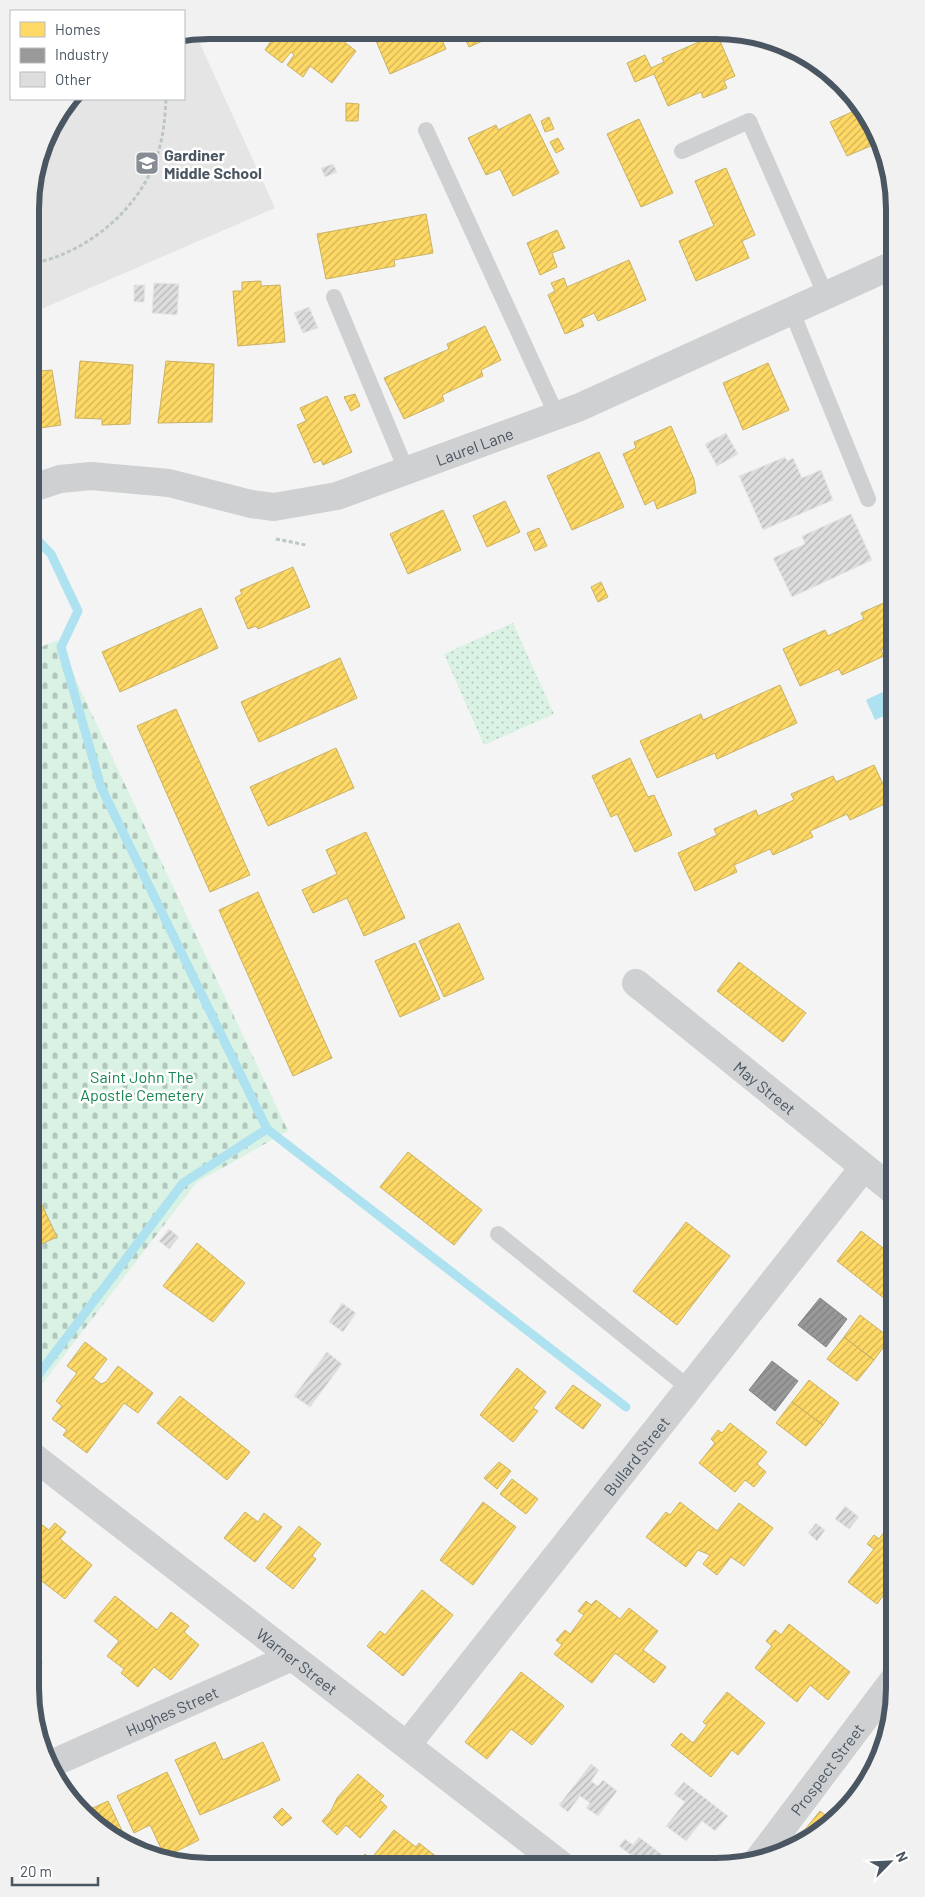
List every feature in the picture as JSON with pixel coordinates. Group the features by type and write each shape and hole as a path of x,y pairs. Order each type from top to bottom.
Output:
{"street":[{"name":"Laurel Lane","path":"39,486 60,478 90,476 132,479 169,483 250,504 274,507 337,496 557,416 886,268"},
{"name":"May Street","path":"636,983 886,1185"},
{"name":"Bullard Street","path":"407,1745 864,1167"},
{"name":"Warner Street","path":"39,1461 554,1858"},
{"name":"Hughes Street","path":"55,1762 292,1656"},
{"name":"Prospect Street","path":"765,1851 886,1690"}],"lane":[{"path":"682,151 749,121 826,296"},
{"path":"426,130 557,416"},
{"path":"334,297 407,472"},
{"path":"792,312 868,499"},
{"path":"498,1234 689,1388"}],"path":[{"path":"39,262 60,256 82,245 119,216 134,198 156,160 164,128 166,100"},
{"path":"276,540 306,545"}],"shaded area":[{"name":"Gardiner Middle School","path":"198,39 275,208 39,310 39,197 42,175 56,133 78,100 185,100 185,40"}],"green space":[{"path":"513,623 554,714 484,745 444,654"},
{"name":"Saint John The Apostle Cemetery","path":"57,640 288,1131 197,1182 39,1388 39,648"}],"water":[{"path":"886,690 886,715 875,720 866,700"}],"building: Homes":[{"path":"272,39 340,39 356,51 332,83 310,66 303,77 287,65 294,55 291,52 282,63 265,50"},
{"path":"375,39 442,39 446,49 390,74"},
{"path":"465,39 487,39 469,47"},
{"path":"706,39 719,39 735,76 724,81 727,88 703,98 701,92 668,106 654,74 635,82 627,63 645,55 651,68 664,62 662,58"},
{"path":"346,103 359,104 358,121 346,121"},
{"path":"855,110 873,145 847,156 830,122"},
{"path":"530,114 559,173 513,196 500,169 486,175 468,138 496,125 498,130"},
{"path":"549,117 554,129 545,132 541,121"},
{"path":"639,119 673,193 641,207 607,134"},
{"path":"558,138 564,149 556,153 550,142"},
{"path":"726,168 755,235 742,241 749,258 696,281 679,241 714,226 695,181"},
{"path":"426,214 433,253 394,260 395,266 326,279 317,234"},
{"path":"557,230 565,248 552,253 557,267 540,275 527,243"},
{"path":"629,260 646,300 598,321 594,313 581,319 584,326 565,334 548,295 555,291 551,283 564,278 567,287"},
{"path":"261,281 261,286 280,285 285,342 238,346 233,291 242,291 242,282"},
{"path":"485,326 501,360 481,370 483,376 442,395 444,401 404,419 384,378 449,349 447,344"},
{"path":"80,361 133,365 130,424 102,425 102,419 75,418"},
{"path":"166,361 214,364 212,422 158,423"},
{"path":"768,363 789,410 743,430 723,383"},
{"path":"52,370 61,425 39,428 39,371"},
{"path":"355,394 360,406 351,411 344,397"},
{"path":"327,396 352,452 323,465 321,460 314,463 297,425 306,421 300,408"},
{"path":"671,426 694,479 696,493 657,509 654,500 645,505 623,454 636,448 634,442"},
{"path":"599,452 624,507 572,530 547,476"},
{"path":"505,501 520,532 487,547 473,516"},
{"path":"443,510 461,550 408,574 390,534"},
{"path":"539,528 547,546 535,551 527,533"},
{"path":"293,567 310,607 258,629 256,626 248,629 235,598 242,594 240,590"},
{"path":"601,582 608,597 598,602 591,587"},
{"path":"886,602 886,648 881,650 884,656 842,675 839,669 800,686 783,649 825,630 828,636 864,619 861,613"},
{"path":"201,608 218,648 120,692 102,652"},
{"path":"340,658 357,698 259,742 241,702"},
{"path":"780,685 797,723 717,759 715,753 657,778 640,741 701,714 703,720"},
{"path":"176,709 250,875 210,892 137,726"},
{"path":"336,748 354,788 268,826 250,787"},
{"path":"630,758 648,797 654,795 672,835 635,852 617,814 611,817 592,776"},
{"path":"874,765 886,790 886,803 850,820 847,814 810,831 813,837 773,855 770,849 734,865 737,872 695,891 678,853 717,835 714,829 756,810 758,816 794,800 791,794 833,776 836,782"},
{"path":"366,832 405,918 364,936 347,898 313,913 302,890 337,874 326,850"},
{"path":"258,892 332,1058 293,1076 219,910"},
{"path":"459,923 484,979 444,997 419,941"},
{"path":"415,943 440,999 400,1017 375,961"},
{"path":"739,962 806,1013 783,1042 717,991"},
{"path":"408,1152 482,1210 454,1245 380,1187"},
{"path":"42,1205 57,1237 39,1245 39,1206"},
{"path":"686,1222 730,1256 677,1325 633,1291"},
{"path":"861,1231 886,1250 886,1300 837,1261"},
{"path":"197,1243 245,1283 213,1322 163,1286"},
{"path":"860,1315 886,1335 886,1344 874,1360 844,1337"},
{"path":"844,1337 874,1360 857,1381 827,1359"},
{"path":"85,1342 107,1359 93,1378 101,1384 106,1382 118,1366 153,1393 138,1413 124,1403 87,1453 63,1435 67,1430 52,1419 62,1406 56,1401 77,1373 67,1366"},
{"path":"517,1368 546,1392 533,1408 538,1411 513,1442 480,1415"},
{"path":"809,1380 839,1403 823,1425 792,1402"},
{"path":"573,1385 601,1405 583,1429 555,1408"},
{"path":"180,1396 250,1452 227,1480 157,1423"},
{"path":"792,1402 823,1425 806,1446 776,1423"},
{"path":"730,1423 767,1452 757,1464 766,1472 754,1487 745,1480 735,1492 699,1463 715,1443 711,1439 718,1430 722,1433"},
{"path":"499,1462 511,1471 497,1489 484,1478"},
{"path":"512,1479 538,1499 526,1514 500,1494"},
{"path":"483,1502 516,1527 473,1585 440,1560"},
{"path":"680,1502 717,1531 739,1503 773,1528 744,1566 731,1557 717,1575 703,1564 710,1555 698,1550 686,1567 646,1537 666,1512 670,1515"},
{"path":"245,1512 258,1522 264,1513 282,1527 255,1562 224,1538"},
{"path":"39,1523 49,1530 55,1523 66,1532 60,1539 92,1565 65,1599 39,1579"},
{"path":"299,1526 321,1544 312,1556 316,1559 293,1589 266,1568"},
{"path":"884,1532 886,1533 886,1592 877,1604 848,1582 874,1549 867,1544 874,1535 879,1539"},
{"path":"422,1590 453,1615 403,1676 367,1646 380,1631 385,1635"},
{"path":"115,1596 157,1630 171,1612 189,1626 184,1632 199,1645 171,1680 154,1667 138,1687 121,1673 124,1669 107,1656 119,1641 94,1621"},
{"path":"596,1600 620,1619 629,1608 658,1631 643,1650 666,1667 654,1683 615,1653 592,1683 554,1654 562,1645 556,1640 565,1630 570,1634 584,1615 578,1611 586,1601 591,1605"},
{"path":"789,1624 850,1672 828,1700 810,1685 797,1702 755,1668 772,1646 766,1641 775,1630 781,1635"},
{"path":"521,1672 564,1706 532,1745 511,1729 487,1759 465,1742"},
{"path":"727,1692 765,1723 738,1755 732,1750 711,1777 671,1745 681,1733 693,1743 707,1725 703,1722"},
{"path":"215,1742 223,1760 263,1742 280,1780 200,1815 175,1760"},
{"path":"167,1772 199,1840 172,1854 162,1851 150,1825 134,1833 117,1796"},
{"path":"358,1774 384,1796 380,1800 387,1807 360,1838 346,1825 337,1835 322,1821 331,1811 337,1798"},
{"path":"108,1801 125,1837 114,1830 89,1809"},
{"path":"282,1808 292,1818 282,1826 273,1817"},
{"path":"820,1811 828,1817 811,1830 805,1834 803,1832"},
{"path":"394,1830 416,1847 419,1843 438,1858 372,1858"},
{"path":"365,1854 370,1858 362,1858"}],"building: Industry":[{"path":"820,1298 847,1319 826,1347 798,1325"},
{"path":"772,1361 798,1381 775,1411 749,1390"}],"building: Other":[{"path":"333,164 337,172 325,177 321,168"},
{"path":"154,283 179,284 177,315 152,313"},
{"path":"134,285 145,285 144,302 134,302"},
{"path":"309,307 318,328 303,333 294,313"},
{"path":"726,433 738,454 717,466 705,444"},
{"path":"785,457 787,461 793,458 802,478 821,470 833,500 763,530 739,476"},
{"path":"851,514 872,560 792,597 773,558 805,544 802,536"},
{"path":"169,1229 179,1237 169,1249 159,1241"},
{"path":"342,1303 356,1313 343,1332 329,1322"},
{"path":"327,1352 342,1364 310,1407 294,1396"},
{"path":"845,1506 859,1517 849,1529 835,1519"},
{"path":"816,1523 825,1530 817,1541 808,1533"},
{"path":"39,1655 43,1663 39,1665"},
{"path":"591,1764 599,1770 591,1781 598,1786 603,1780 617,1791 598,1816 586,1808 590,1803 580,1796 568,1812 559,1805"},
{"path":"684,1782 728,1816 715,1831 702,1821 686,1841 666,1826 685,1802 674,1794"},
{"path":"639,1837 666,1858 635,1858 619,1846 625,1839 633,1845"}],"waterway":[{"path":"39,541 51,554 78,611 61,647 101,787 267,1129 183,1183 39,1374"},
{"path":"267,1129 626,1407"}],"place":[{"name":"Gardiner Middle School","path":"147,163"}]}
